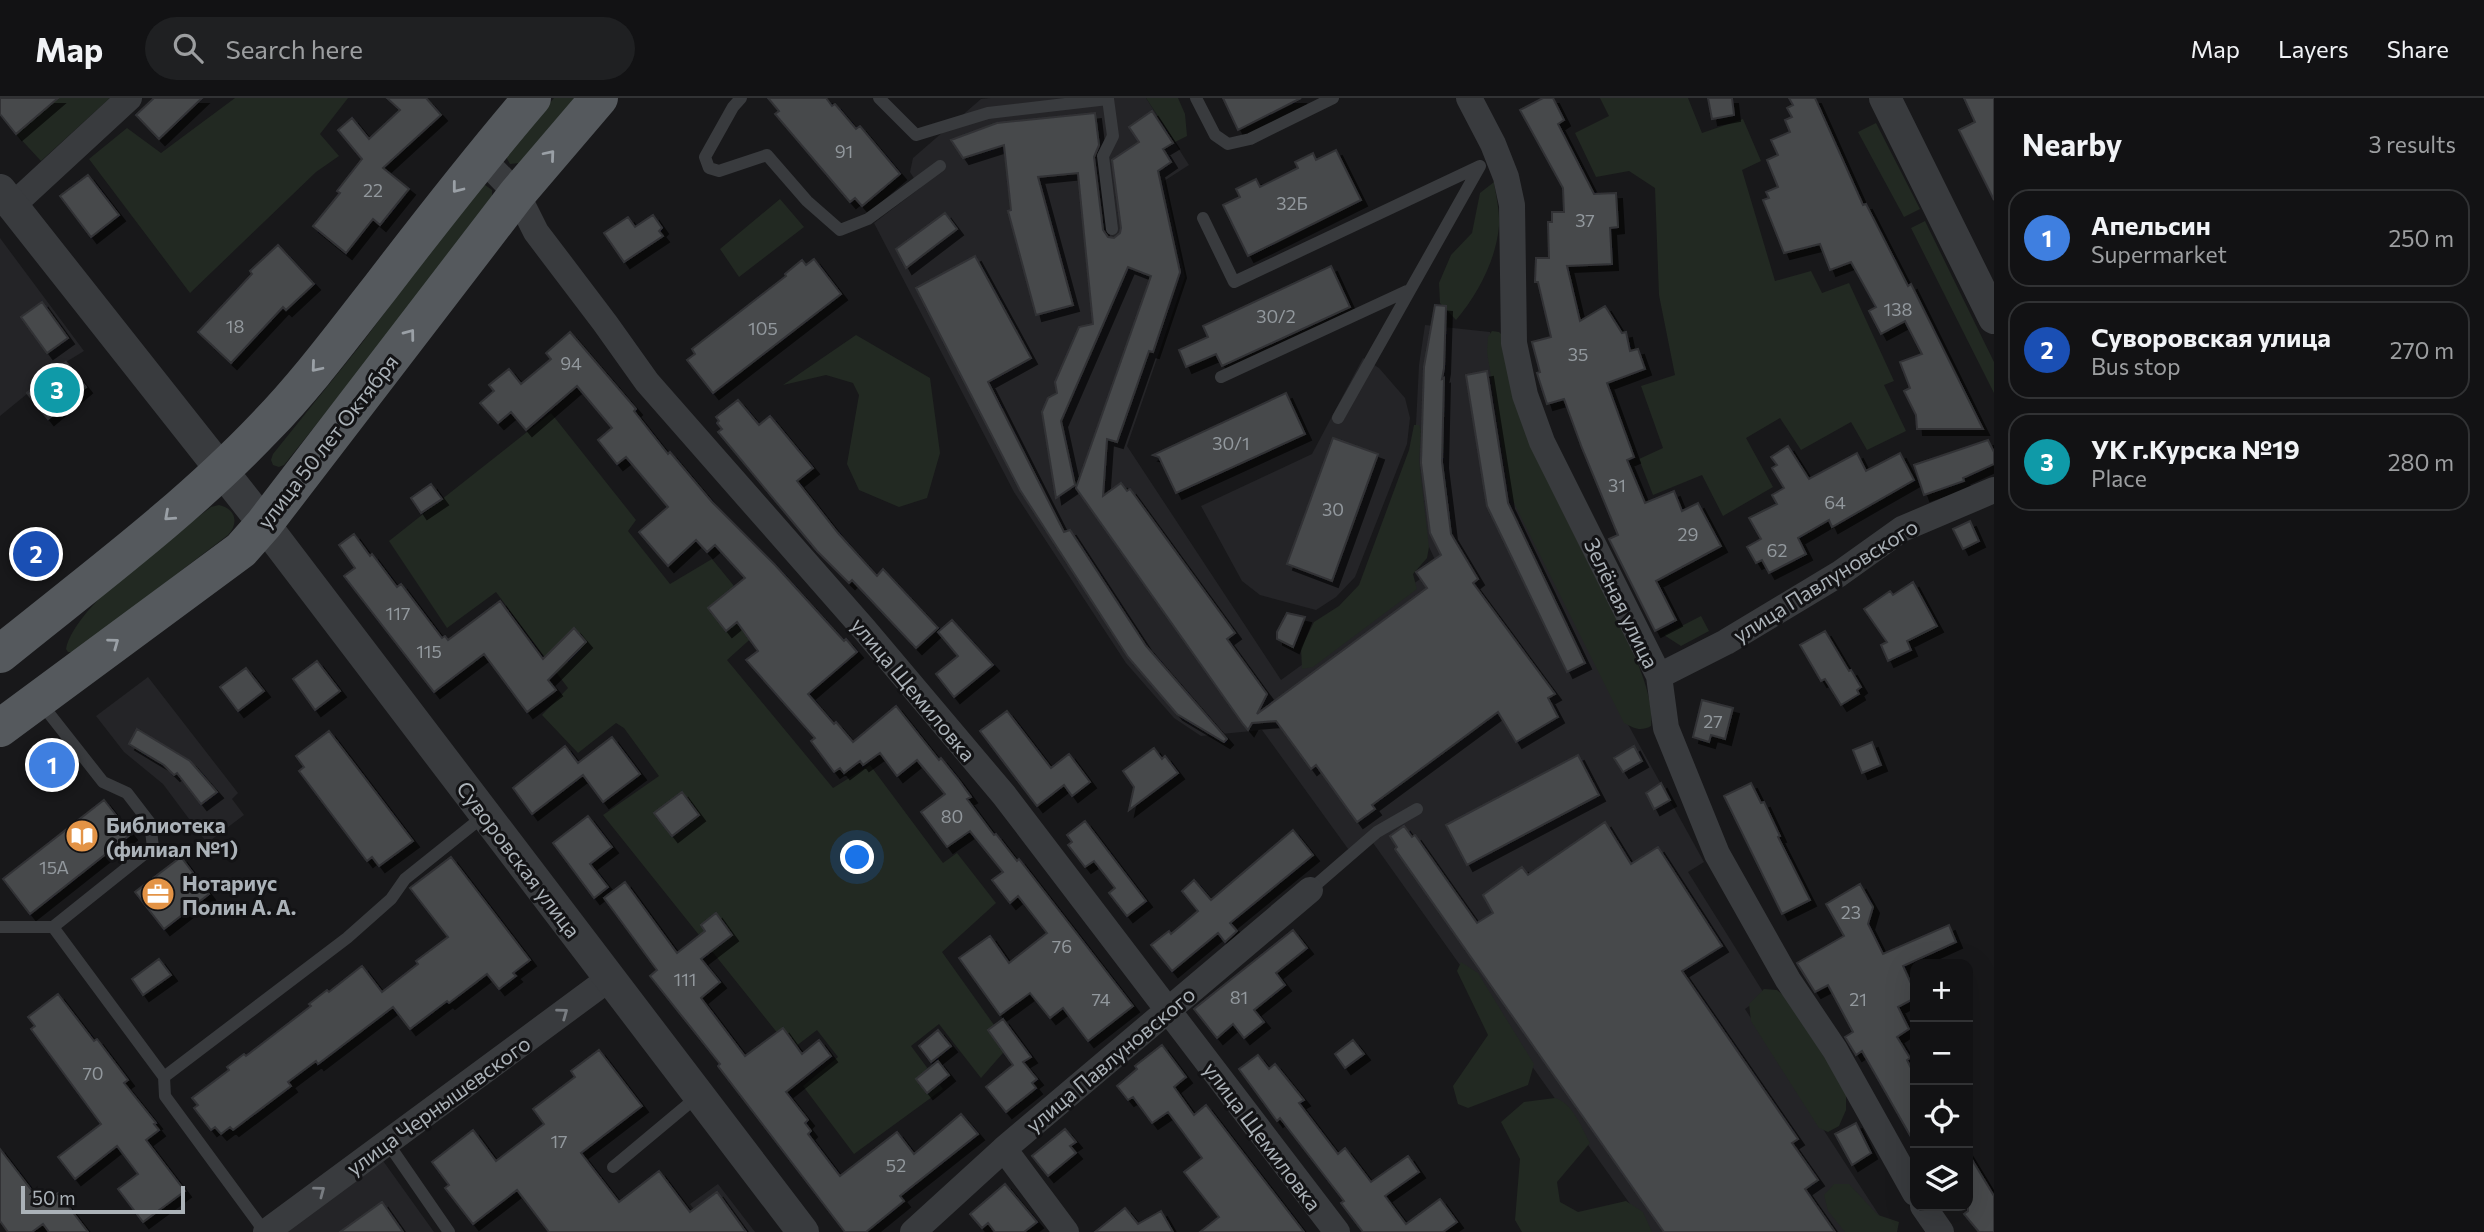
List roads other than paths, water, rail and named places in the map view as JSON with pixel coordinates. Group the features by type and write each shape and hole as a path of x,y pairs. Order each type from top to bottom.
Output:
{"main road":[{"path":"0,655 152,531 221,471 267,426 344,334 481,157 532,98"},
{"name":"улица 50 лет Октября","path":"0,728 241,550 264,524 517,194 599,98"},
{"path":"48,615 40,629 40,644 45,657 54,665 65,669 81,667"},
{"path":"0,655 11,655 32,666 37,678 36,701"}],"street":[{"path":"6,198 129,98"},
{"name":"Зелёная улица","path":"1469,98 1487,155 1506,177 1512,205 1514,343 1525,395 1542,442 1659,676 1667,728 1717,854 1788,980 1835,1050 1910,1184"},
{"path":"1885,98 1994,318"},
{"name":"улица Щемиловка","path":"481,157 517,194 536,232 606,323 647,382 864,629 1004,795 1337,1232"},
{"name":"Суворовская улица","path":"6,198 264,524 803,1232"},
{"name":"улица Павлуновского","path":"1659,676 1726,642 1839,575 1902,529 1994,490"},
{"name":"улица Павлуновского","path":"913,1232 1004,1149 1310,890"},
{"name":"улица Чернышевского","path":"265,1232 610,978"},
{"path":"1004,1149 1066,1232"},
{"path":"1926,1211 1941,1232"}],"lane":[{"path":"741,98 733,107 705,157 709,167 719,171 767,155 807,201 840,230 869,219 940,166"},
{"path":"879,98 916,135 988,113 1108,99 1113,136 1103,156 1112,229"},
{"path":"1196,98 1215,135 1228,144 1250,139 1333,98"},
{"path":"1203,218 1234,282 1487,155"},
{"path":"1338,418 1487,155"},
{"path":"1221,377 1408,291"},
{"path":"0,927 53,927 153,847 150,823 127,793 103,782 36,701"},
{"path":"1310,890 1377,831 1417,809"},
{"path":"164,1077 347,938 391,899 405,879 485,815"},
{"path":"53,927 164,1077 165,1096 265,1232"},
{"path":"612,1167 698,1096"},
{"path":"387,1141 449,1232"}],"place":[{"name":"УК г.Курска №19","path":"57,390"},
{"name":"Суворовская улица","path":"36,554"},
{"name":"Апельсин","path":"52,765"},
{"name":"Библиотека (филиал №1)","path":"82,836"},
{"name":"Нотариус Полин А. А.","path":"158,894"}]}
